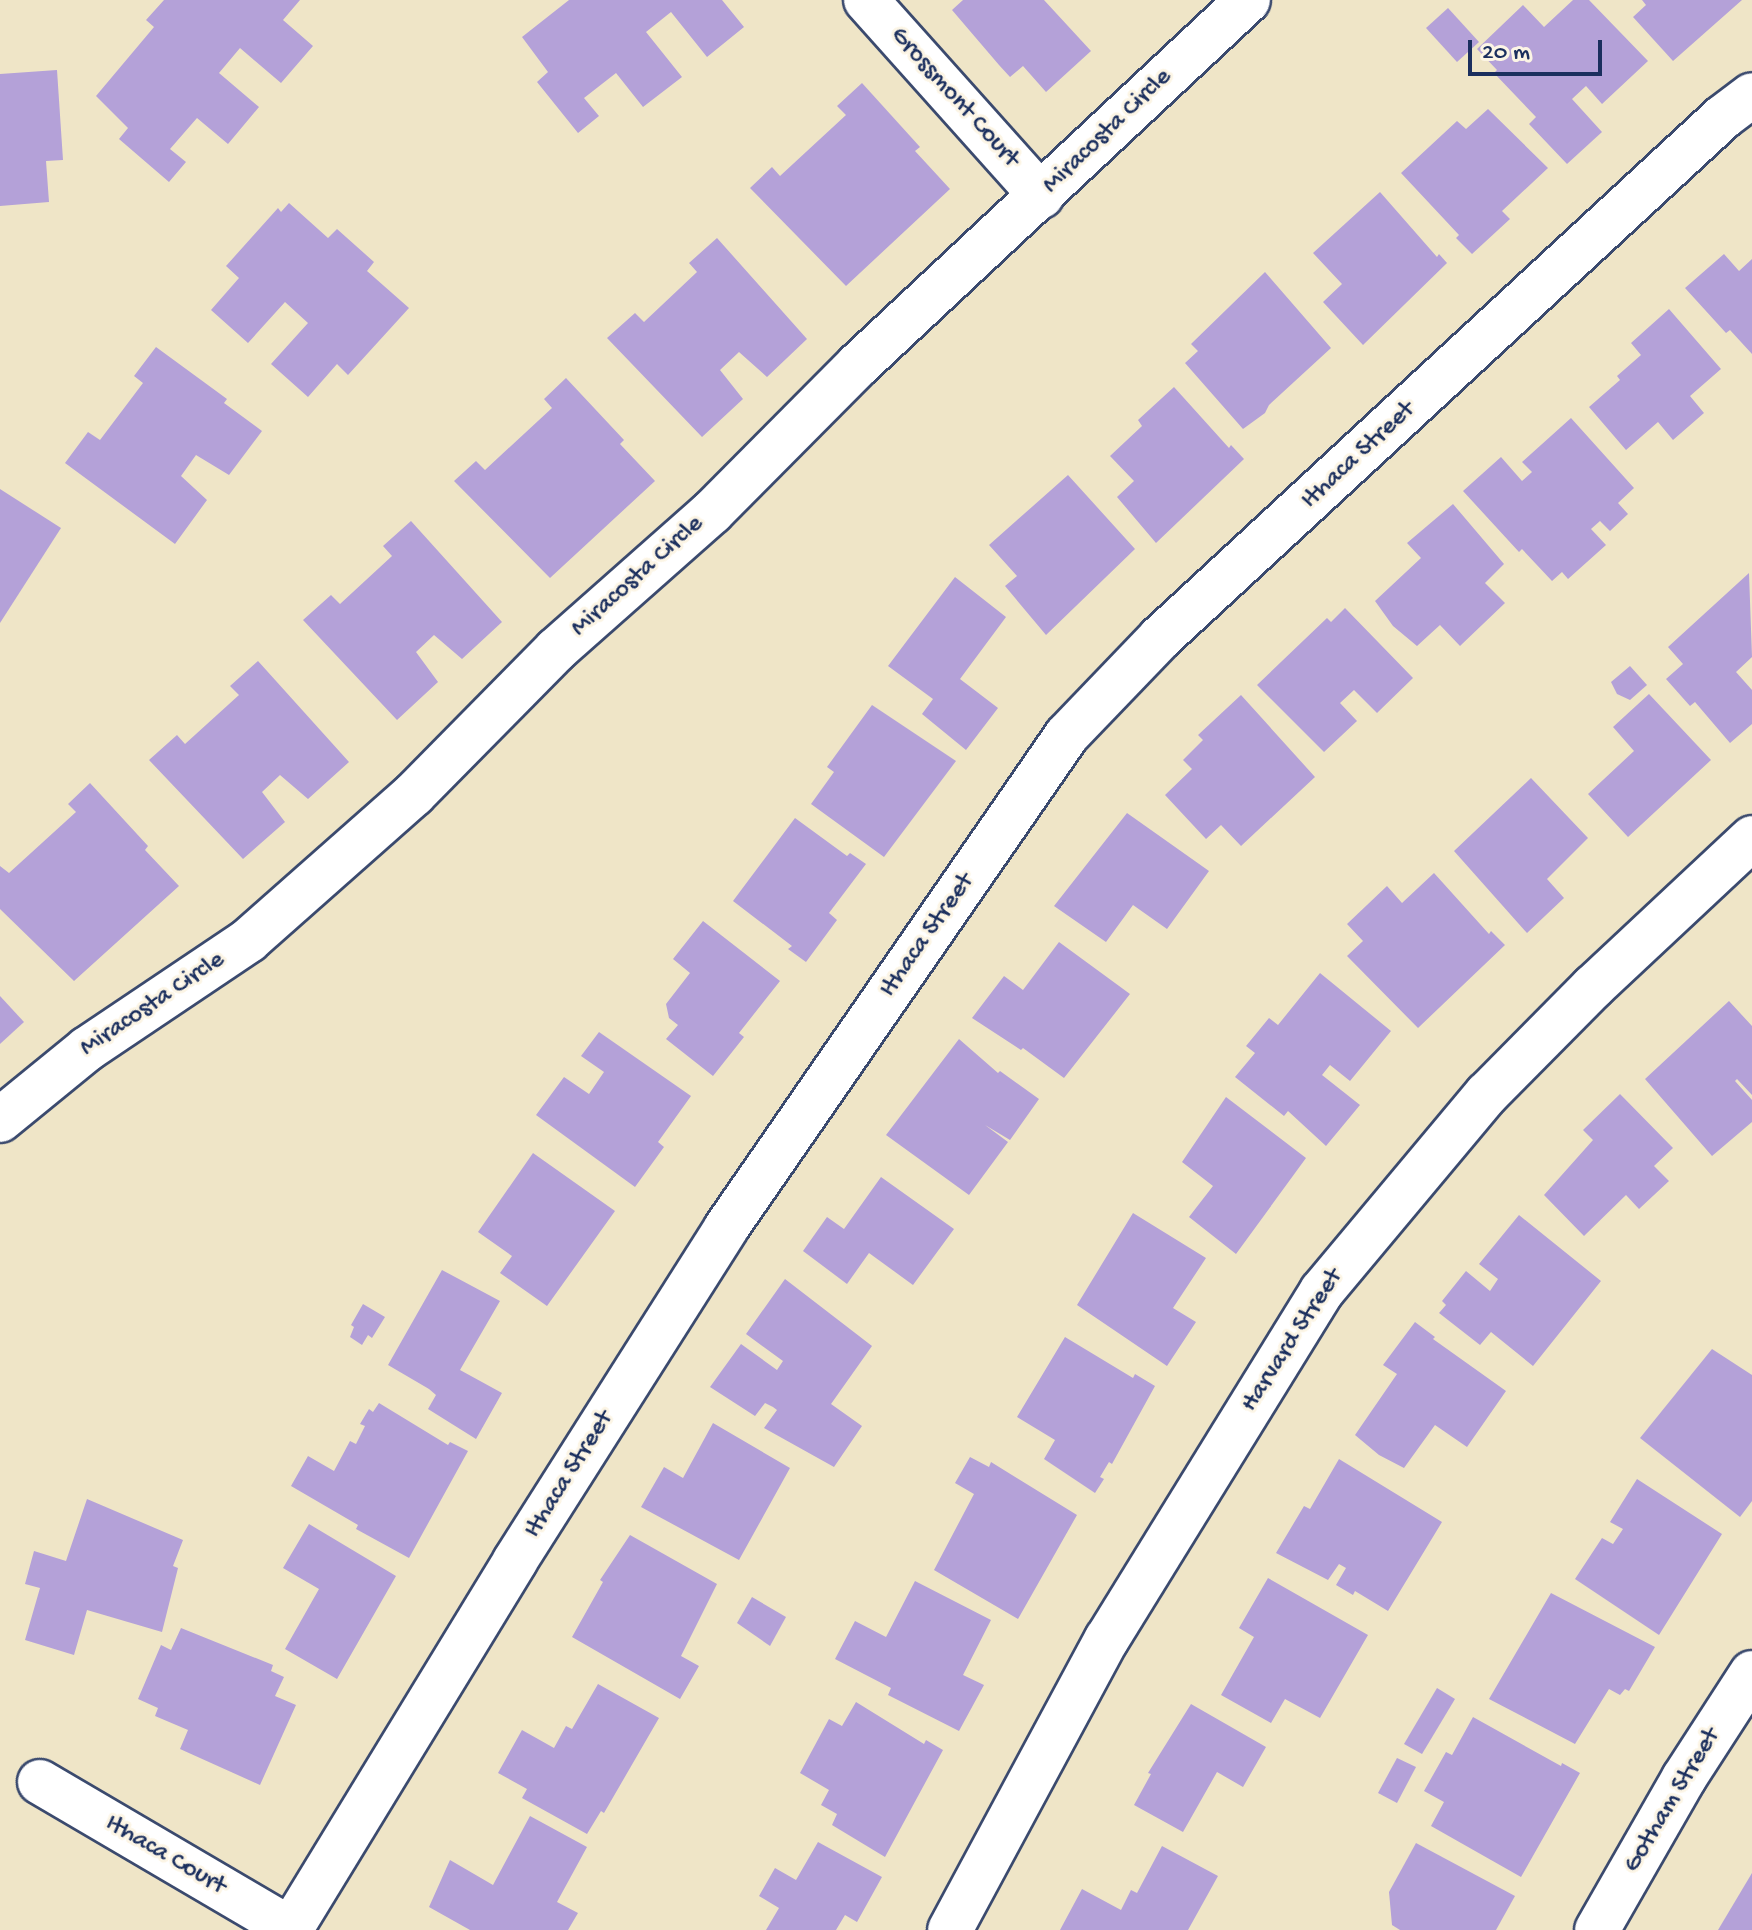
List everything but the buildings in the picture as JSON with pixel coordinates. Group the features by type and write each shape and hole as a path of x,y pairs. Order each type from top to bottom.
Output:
{"street":[{"name":"Grossmont Court","path":"866,0 1041,196"},
{"name":"Miracosta Circle","path":"0,1120 87,1049 249,940 402,805 556,650 712,512 858,365 1248,0"},
{"name":"Ithaca Street","path":"290,1929 515,1561 726,1228 1067,735 1160,638 1723,117 1752,95"},
{"name":"Harvard Street","path":"950,1930 1107,1639 1322,1291 1487,1094 1593,987 1752,838"},
{"name":"Gotham Street","path":"1597,1930 1684,1778 1752,1673"},
{"name":"Ithaca Court","path":"40,1782 290,1929"}]}
